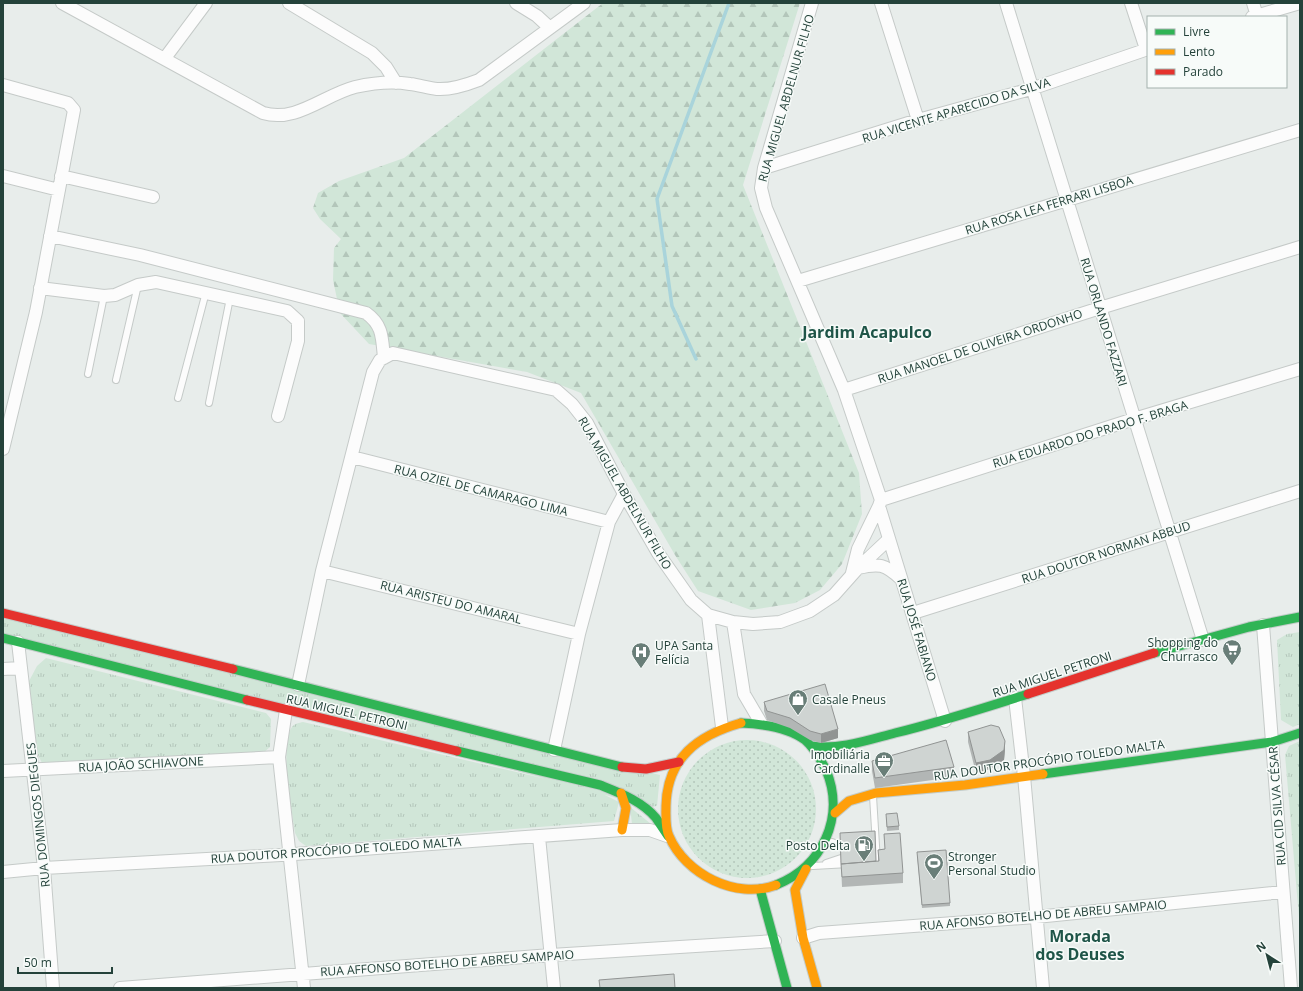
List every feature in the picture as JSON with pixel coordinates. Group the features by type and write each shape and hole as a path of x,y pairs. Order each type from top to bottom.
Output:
{"main road":[{"name":"RUA MIGUEL PETRONI","path":"3,613 298,685 626,768 640,770 663,767 679,762"},
{"name":"RUA MIGUEL PETRONI","path":"811,746 826,747 845,744 945,721 1230,632 1300,617"},
{"name":"RUA MIGUEL PETRONI","path":"3,638 286,710 600,785 621,793 654,815 684,858 706,878 733,888 760,889 785,882 807,867"},
{"path":"668,836 666,801 670,781 679,762 686,752 702,737 722,727 741,722 761,723 788,731 811,746 826,771 833,797 835,813 828,842 807,867 795,890 803,938 817,988"},
{"name":"RUA DOUTOR PROCÓPIO TOLEDO MALTA","path":"835,813 849,801 873,794 965,785 1272,742 1300,733"},
{"path":"621,793 626,808 622,830"},
{"path":"760,889 787,988"}],"street":[{"path":"62,3 165,58 263,113 278,116 297,112 332,95 355,87 396,83 437,89 470,84 479,80 584,3"},
{"path":"165,58 206,3"},
{"path":"288,3 372,53 386,67 396,83"},
{"path":"516,3 537,16 550,28"},
{"name":"RUA MIGUEL ABDELNUR FILHO","path":"384,358 392,353 556,390 572,404 587,423 624,494 677,582 691,600 708,616 732,622 753,624 780,622 810,611 834,595 889,539 880,503 844,390 766,208 761,188 764,168 812,3"},
{"path":"881,3 918,120"},
{"name":"RUA ORLANDO FAZZARI","path":"1006,3 1031,89 1203,640"},
{"path":"1131,3 1147,49"},
{"path":"1253,3 1255,16 1300,3"},
{"name":"RUA VICENTE APARECIDO DA SILVA","path":"764,168 918,120 1031,89 1147,49"},
{"path":"3,85 68,103 74,110 40,288 3,449"},
{"name":"RUA ROSA LEA FERRARI LISBOA","path":"798,281 1066,199 1300,130"},
{"path":"3,176 59,190"},
{"path":"61,176 152,197"},
{"path":"50,236 140,255 366,313 375,319 382,335 384,358 380,360 373,372 322,571 298,685"},
{"name":"RUA MANOEL DE OLIVEIRA ORDONHO","path":"844,390 1100,308 1300,247"},
{"path":"40,288 104,296 115,295 138,284 156,282 288,311 298,322 298,341 278,416"},
{"name":"RUA EDUARDO DO PRADO F. BRAGA","path":"880,503 1134,419 1300,369"},
{"name":"RUA OZIEL DE CAMARAGO LIMA","path":"352,457 609,522"},
{"name":"RUA DOUTOR NORMAN ABBUD","path":"913,613 1300,491"},
{"path":"554,750 579,634 609,522 624,494"},
{"path":"854,573 858,549 880,503"},
{"name":"RUA JOSÉ FABIANO","path":"889,539 945,721"},
{"path":"854,573 869,566 889,568 902,580"},
{"name":"RUA ARISTEU DO AMARAL","path":"322,571 579,634"},
{"path":"708,616 722,727"},
{"path":"732,622 744,694 761,723"},
{"name":"RUA CID SILVA CÉSAR","path":"1263,625 1291,988"},
{"name":"RUA DOMINGOS DIEGUES","path":"18,642 34,769 44,868 52,988"},
{"path":"3,669 22,668"},
{"path":"1015,698 1024,776 1043,988"},
{"path":"286,710 279,757 291,854 304,988"},
{"name":"RUA JOÃO SCHIAVONE","path":"3,771 279,757"},
{"name":"RUA DOUTOR PROCÓPIO DE TOLEDO MALTA","path":"3,872 44,868 291,854 622,830 650,830 668,836"},
{"path":"539,837 554,988"},
{"name":"RUA AFONSO BOTELHO DE ABREU SAMPAIO","path":"803,938 819,933 1036,917 1283,892"},
{"name":"RUA AFFONSO BOTELHO DE ABREU SAMPAIO","path":"120,988 551,955 775,941"}],"lane":[{"path":"116,380 138,284"},
{"path":"178,398 206,292"},
{"path":"88,374 104,296"},
{"path":"209,403 230,298"},
{"path":"862,863 877,862 873,846 876,838 873,794"},
{"path":"869,839 876,838"},
{"path":"828,842 847,840"},
{"path":"828,842 844,848 857,848"},
{"path":"819,866 844,856 857,856"},
{"path":"807,867 855,863"}],"green space":[{"path":"603,3 800,3 743,185 859,473 862,514 842,564 820,590 795,603 751,610 698,591 675,555 581,393 527,372 369,344 340,313 333,280 334,248 341,239 320,219 313,208 318,193 339,181 404,158"},
{"path":"3,617 660,775 657,806 650,807 3,633"},
{"path":"1300,632 1300,724 1293,727 1281,720 1277,640 1287,634"},
{"path":"46,658 266,713 271,719 270,747 263,753 42,763 38,755 28,683 37,666"},
{"path":"303,722 597,791 619,802 614,821 306,846 299,841 295,833 286,762 288,735 293,726 297,723"},
{"path":"740,740 754,740 773,745 796,760 811,783 815,796 815,822 811,835 796,858 773,873 754,878 740,878 721,873 698,858 683,835 678,816 678,802 683,783 698,760 721,745"},
{"path":"1300,741 1300,929 1285,755 1289,746"},
{"path":"630,807 651,824 632,824"}],"building":[{"name":"Casale Pneus","path":"825,684 838,729 821,734 810,731 790,718 767,711 764,702"},
{"path":"991,725 999,727 1005,741 1004,750 990,760 976,763 968,732"},
{"path":"946,740 954,767 875,778 872,761"},
{"path":"897,813 899,826 887,827 886,814"},
{"path":"875,831 876,861 841,864 840,833"},
{"path":"900,833 903,873 842,877 841,864 879,861 878,850 885,849 884,834"},
{"name":"Stronger Personal Studio","path":"946,850 950,903 922,905 917,852"},
{"path":"674,974 675,988 600,988 599,980"}],"waterway":[{"path":"696,359 672,306 657,199 729,3"}],"traffic: fast":[{"path":"1154,653 1249,627 1300,617"},
{"path":"3,638 247,700"},
{"path":"233,669 622,767"},
{"path":"811,746 833,747 864,741 945,720 1028,694"},
{"path":"741,723 766,725 783,729 805,740 822,762 831,788 833,805 831,822 826,838 817,853 806,866 792,877 776,885"},
{"path":"1043,774 1272,742 1300,733"},
{"path":"457,751 600,785 623,794 650,812 668,836"},
{"path":"760,889 787,988"}],"traffic: slow":[{"path":"741,723 711,734 688,751 679,762 672,774 668,789 666,806 667,829 669,836 677,850 687,862 699,872 714,880 729,886 745,889 761,889 776,885"},
{"path":"835,813 849,801 876,793 965,785 1043,774"},
{"path":"621,793 626,808 622,830"},
{"path":"806,869 795,890 803,938 817,988"}],"traffic: jam":[{"path":"3,613 233,669"},
{"path":"1028,694 1154,653"},
{"path":"247,700 457,751"},
{"path":"622,767 646,769 679,762"}],"place":[{"name":"Shopping do Churrasco","path":"1232,666"},
{"name":"UPA Santa Felícia","path":"641,669"},
{"name":"Casale Pneus","path":"798,716"},
{"name":"Imobiliária Cardinalle","path":"884,778"},
{"name":"Posto Delta","path":"864,862"},
{"name":"Stronger Personal Studio","path":"934,880"}],"district":[{"name":"Jardim Acapulco","path":"867,332"},
{"name":"Morada dos Deuses","path":"1080,945"}]}
